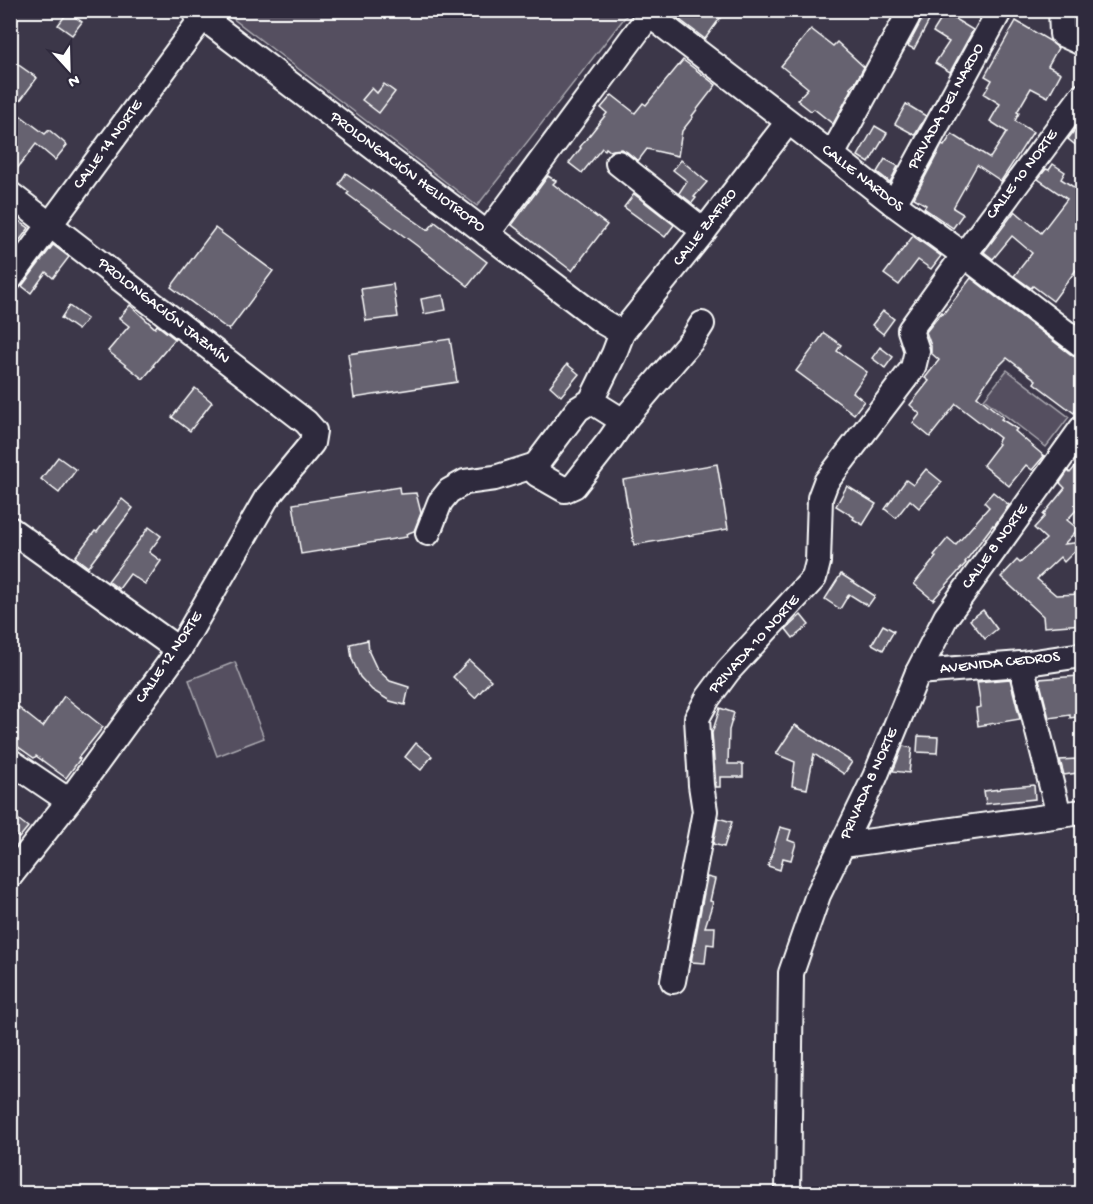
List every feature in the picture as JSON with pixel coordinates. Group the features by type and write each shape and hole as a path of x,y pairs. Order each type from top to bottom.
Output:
{"street":[{"path":"832,155 911,10"},
{"name":"PRIVADA DEL NARDO","path":"894,204 1000,10"},
{"path":"487,234 648,12"},
{"name":"CALLE NARDOS","path":"648,12 894,204 1083,345"},
{"name":"PROLONGACIÓN HELIOTROPO","path":"201,13 487,234 603,322 622,333"},
{"name":"CALLE 14 NORTE","path":"10,279 201,13"},
{"name":"CALLE 10 NORTE","path":"820,524 820,498 826,482 912,368 917,351 910,330 1083,96"},
{"name":"CALLE ZAFIRO","path":"591,401 622,333 788,122"},
{"path":"618,163 704,231"},
{"name":"PROLONGACIÓN JAZMÍN","path":"10,194 306,422 314,431"},
{"path":"536,465 537,474 548,481 565,490 574,486 623,421 692,340 702,324"},
{"path":"428,532 440,502 449,490 465,482 495,478 536,465 578,409 591,401 623,421"},
{"name":"CALLE 8 NORTE","path":"918,672 946,617 1083,428"},
{"name":"CALLE 12 NORTE","path":"10,876 69,801 179,650 266,499 312,443 314,431"},
{"name":"PRIVADA 10 NORTE","path":"673,981 705,811 697,718 708,698 728,671 814,578 818,562 820,524"},
{"path":"10,529 179,650"},
{"name":"AVENIDA CEDROS","path":"918,672 1021,664 1083,655"},
{"path":"1021,664 1059,815"},
{"name":"PRIVADA 8 NORTE","path":"788,1194 791,973 818,895 875,777 918,672"},
{"path":"10,761 69,801"},
{"path":"843,845 1083,812"}],"shaded area":[{"path":"627,10 629,12 477,206 223,11"},
{"path":"1007,370 1069,417 1046,447 984,399"},
{"path":"235,662 264,738 217,756 189,680"}],"building":[{"path":"667,10 726,10 705,39"},
{"path":"68,12 82,22 72,35 58,25"},
{"path":"945,13 973,30 950,72 935,63 949,42 933,32"},
{"path":"924,16 930,19 914,49 908,46"},
{"path":"1016,21 1058,48 1048,66 1061,73 1048,97 1031,88 1017,112 1019,113 1015,121 1033,132 1001,181 977,165 953,208 963,214 953,228 924,208 926,205 914,198 942,145 944,146 952,134 990,158 1007,132 990,121 1000,104 984,94 992,80 985,76"},
{"path":"811,29 833,46 837,42 864,67 850,88 852,89 833,124 814,109 811,111 797,100 808,88 781,66"},
{"path":"10,59 37,78 13,110 45,134 49,130 67,145 55,160 36,144 10,178"},
{"path":"683,60 716,85 682,131 678,156 647,149 638,161 621,149 610,151 602,148 582,173 569,163 607,113 601,108 612,95 635,113 643,103 646,105"},
{"path":"384,84 395,92 379,113 362,100 372,88 377,93"},
{"path":"906,104 926,116 915,135 895,124"},
{"path":"1083,119 1083,151 1068,139"},
{"path":"875,126 887,133 869,163 858,156"},
{"path":"885,159 898,166 890,182 877,172"},
{"path":"681,160 707,182 694,197 696,198 692,203 679,193 687,181 673,170"},
{"path":"1053,164 1065,172 1061,179 1083,193 1083,263 1053,301 1033,286 1031,288 1014,276 1032,253 1012,236 993,259 984,252 1015,211 1041,233 1067,199 1038,179"},
{"path":"346,173 428,230 435,222 487,262 468,286 347,194 349,192 339,184"},
{"path":"548,176 556,181 553,184 607,225 572,271 512,225"},
{"path":"634,194 674,225 665,237 624,207"},
{"path":"10,215 29,228 10,253"},
{"path":"215,228 273,271 229,330 171,287"},
{"path":"913,236 941,256 931,269 918,260 899,285 884,274"},
{"path":"53,245 69,257 53,278 46,272 31,293 22,286"},
{"path":"971,278 1073,356 1083,359 1083,402 1074,413 1034,383 1036,380 1007,358 995,370 977,396 1003,417 1001,419 1017,429 1015,431 1044,456 1032,470 1026,465 1009,486 983,465 999,444 997,443 1000,438 956,404 930,437 913,423 920,414 910,405 929,381 925,378 939,360 931,353 926,332"},
{"path":"393,284 398,317 366,321 361,289"},
{"path":"443,295 446,310 424,314 421,299"},
{"path":"130,305 155,328 157,325 175,339 143,379 108,351 129,326 119,318"},
{"path":"69,306 87,319 78,330 61,318"},
{"path":"883,311 894,319 883,334 872,325"},
{"path":"824,333 841,345 837,351 867,372 853,392 864,401 854,414 796,371"},
{"path":"450,339 457,382 354,398 348,354"},
{"path":"880,347 893,357 885,368 872,358"},
{"path":"567,364 579,374 561,396 550,386"},
{"path":"195,388 212,402 190,431 172,417"},
{"path":"58,457 76,470 59,493 41,479"},
{"path":"1083,457 1083,503 1067,520 1078,529 1064,544 1083,543 1064,562 1060,557 1037,579 1056,595 1083,594 1083,624 1044,627 1043,616 1001,577 1017,560 1020,563 1046,539 1034,528 1065,488 1060,483 1068,471 1070,473"},
{"path":"717,464 728,529 634,545 623,480"},
{"path":"926,469 942,482 919,508 910,500 896,518 885,509 906,480 913,485"},
{"path":"847,486 876,504 863,525 836,506"},
{"path":"399,487 400,494 416,493 421,513 414,531 406,534 407,537 301,554 293,504"},
{"path":"993,492 1009,505 966,563 933,600 914,584 948,538 956,545 989,507 984,502"},
{"path":"122,499 133,508 88,567 75,557"},
{"path":"149,527 161,536 149,552 161,561 145,584 130,574 119,589 108,581"},
{"path":"841,574 875,596 868,606 849,594 840,609 825,599"},
{"path":"983,610 997,629 985,639 970,620"},
{"path":"801,615 809,625 793,638 786,629"},
{"path":"883,625 894,631 883,650 872,644"},
{"path":"368,640 369,652 377,669 390,681 409,687 405,705 390,701 372,690 360,677 352,659 350,644"},
{"path":"469,660 491,680 475,698 453,677"},
{"path":"1079,676 1083,716 1049,718 1039,679"},
{"path":"1010,679 1020,719 978,726 976,708 981,707 977,682"},
{"path":"64,696 103,727 78,758 80,759 66,778 36,756 34,758 10,741 10,701 43,727"},
{"path":"720,708 734,713 729,730 728,764 743,764 743,777 720,777 720,787 716,787 712,733"},
{"path":"795,725 852,762 844,774 814,754 807,789 792,786 795,762 776,754"},
{"path":"918,736 938,737 937,753 917,752"},
{"path":"416,743 432,756 421,770 405,757"},
{"path":"903,746 912,748 909,773 893,771"},
{"path":"1076,759 1077,773 1064,775 1060,760"},
{"path":"1034,785 1035,799 986,804 984,791"},
{"path":"10,813 28,827 19,838 10,831"},
{"path":"718,818 732,822 724,847 713,844"},
{"path":"780,827 791,830 788,840 796,843 791,860 783,858 780,870 768,866"},
{"path":"707,877 715,879 710,901 713,902 705,927 715,927 714,945 707,944 705,963 691,962"}]}
